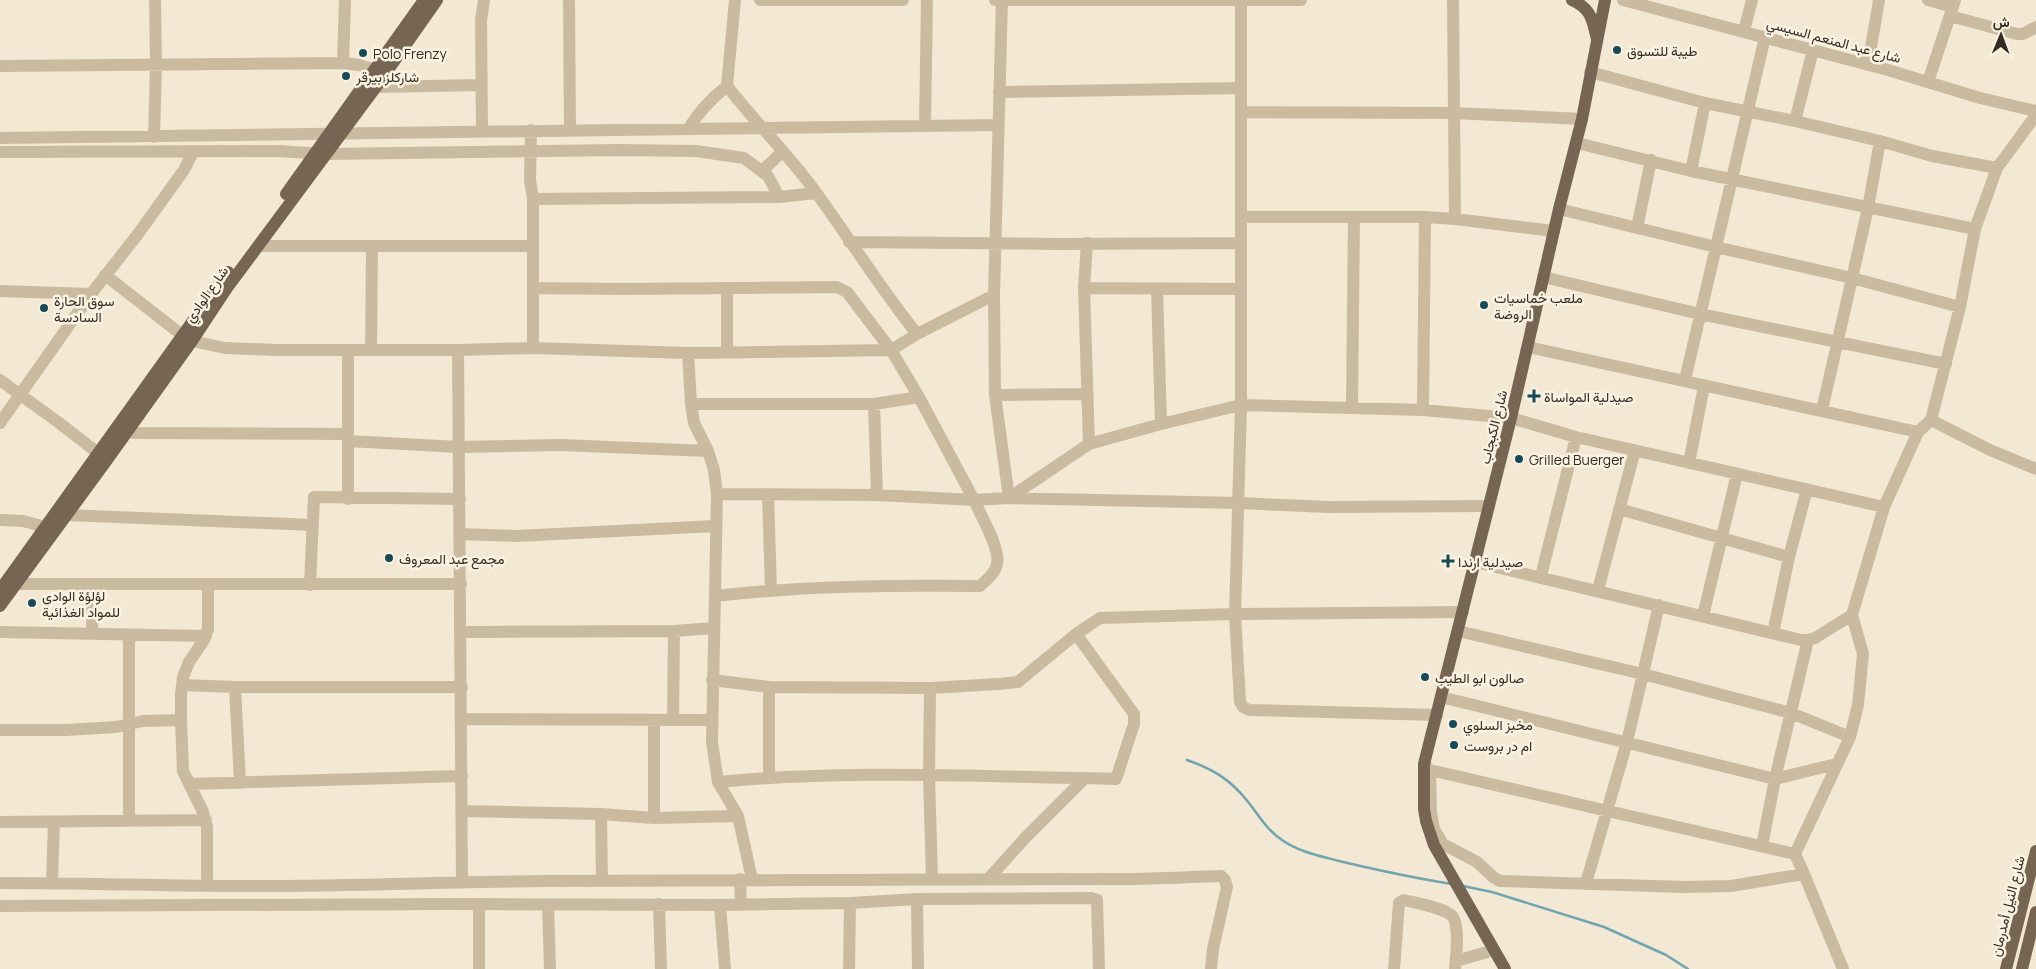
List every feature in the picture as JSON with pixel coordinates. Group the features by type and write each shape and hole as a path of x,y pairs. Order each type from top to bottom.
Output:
{"main road":[{"name":"شارع الوادي","path":"0,606 67,515 123,429 187,338 336,133 375,70 424,0"},
{"name":"شارع الوادي","path":"336,133 376,87 437,0"},
{"path":"1572,0 1581,4 1589,12 1597,42"},
{"name":"شارع الكبجاب","path":"1494,950 1434,845 1426,821 1423,793 1441,697 1512,418 1559,209 1582,119 1605,0"},
{"name":"شارع الوادي","path":"187,338 207,317 321,154"},
{"name":"شارع الوادي","path":"0,590 98,453 123,429"},
{"name":"شارع النيل أمدرمان","path":"2006,969 2036,850"},
{"path":"2022,969 2036,912"},
{"path":"1494,950 1505,969"}],"street":[{"path":"154,0 156,66 154,137"},
{"path":"343,63 345,0"},
{"path":"482,131 481,20 484,0"},
{"path":"568,0 570,130"},
{"path":"735,0 727,86 750,116 763,127 783,150 816,193 886,296 917,334"},
{"path":"760,0 903,0"},
{"path":"925,125 926,0"},
{"path":"994,0 1301,0"},
{"path":"1002,0 994,295 995,395 1009,498"},
{"path":"1453,0 1455,219"},
{"name":"شارع عبد المنعم السيسي","path":"1623,0 1650,3 1996,102 2036,111"},
{"path":"1744,31 1752,0"},
{"path":"1868,65 1879,0"},
{"path":"1928,0 2017,34 2023,34 2036,28"},
{"path":"1241,1 1241,405 1235,614 1240,702 1243,707 1249,710 1437,715"},
{"path":"1928,82 1953,8"},
{"path":"1685,380 1765,37"},
{"path":"1795,121 1813,50"},
{"path":"0,66 343,63 375,70"},
{"path":"1590,72 1706,103 1795,121 1880,141 1932,156 1997,168"},
{"path":"376,87 482,85"},
{"path":"689,128 698,113 727,86"},
{"path":"999,92 1241,88"},
{"path":"1691,170 1706,103"},
{"path":"1241,112 1454,113 1582,119"},
{"path":"1843,969 1795,854 1850,737 1858,705 1863,654 1852,615 1884,507 1918,432 1931,420 1960,307 1975,229 1997,168 2036,115"},
{"path":"0,138 998,125"},
{"path":"618,129 618,150"},
{"path":"531,130 533,348"},
{"path":"1822,410 1868,208 1880,141"},
{"path":"1576,143 1691,170 1975,229"},
{"path":"0,152 278,151 321,154 531,153 618,150 696,151 744,158 768,176 779,197"},
{"path":"762,171 783,150"},
{"path":"0,423 90,294 138,234 184,170 192,152"},
{"path":"1637,228 1651,160"},
{"path":"533,199 779,197 816,193"},
{"path":"1559,209 1852,278 1960,307"},
{"path":"1241,217 1455,219 1554,231"},
{"path":"1352,407 1354,217"},
{"path":"1424,410 1425,218"},
{"path":"849,242 1241,243"},
{"path":"1087,243 1084,288 1089,444"},
{"path":"258,246 533,246"},
{"path":"372,246 372,350"},
{"path":"105,275 187,338 234,348 277,350 533,348 688,353 891,350 917,334 994,295"},
{"path":"1544,277 1700,314 1946,364"},
{"path":"533,288 837,287 847,292 891,350 919,398 974,500 996,550 997,563 991,576 980,586 897,585 771,590 715,596"},
{"path":"726,288 727,351"},
{"path":"1084,288 1241,289"},
{"path":"1157,289 1161,424"},
{"path":"0,291 90,294"},
{"path":"1528,347 1918,432"},
{"path":"348,350 348,499"},
{"path":"453,904 457,882 462,811 462,632 458,350"},
{"path":"688,353 694,423 708,451 714,470 717,494 712,742 718,782 738,816 746,879 741,904"},
{"path":"0,380 98,453"},
{"path":"1690,462 1704,386"},
{"path":"995,395 1086,394"},
{"path":"691,404 874,404 919,398"},
{"path":"874,404 877,495"},
{"path":"1009,498 1089,444 1241,405 1424,410 1512,418 1576,437 1884,507"},
{"path":"1931,420 1990,450 2036,469"},
{"path":"123,429 348,437 459,447 560,445 708,451"},
{"path":"1541,576 1576,437"},
{"path":"1598,590 1635,450"},
{"path":"1703,616 1736,474"},
{"path":"1773,633 1789,557 1807,489"},
{"path":"717,494 877,495 974,500 1009,498 1239,503 1328,508 1489,506"},
{"path":"768,494 771,590"},
{"path":"310,585 314,497 348,499 460,499"},
{"path":"1619,509 1789,557"},
{"path":"67,515 313,525"},
{"path":"0,520 23,520 45,527"},
{"path":"460,534 517,536 715,526"},
{"path":"1474,562 1541,576 1808,640 1852,615"},
{"path":"17,584 461,584"},
{"path":"92,634 94,584"},
{"path":"207,885 206,820 204,812 188,784 182,763 181,720 182,685 190,662 206,636 208,584"},
{"path":"1586,883 1627,742 1659,605"},
{"path":"712,680 769,687 930,688 1018,682 1076,634 1100,618 1235,614 1463,612"},
{"path":"462,632 674,631 713,628"},
{"path":"673,720 674,631"},
{"path":"1458,631 1643,674 1791,713 1850,737"},
{"path":"0,632 206,636"},
{"path":"718,782 769,777 929,775 1116,780 1135,720 1134,714 1076,634"},
{"path":"129,635 129,822"},
{"path":"1762,846 1775,779 1808,640"},
{"path":"182,685 235,687 462,687"},
{"path":"235,687 240,783"},
{"path":"769,687 769,777"},
{"path":"930,688 929,775 932,880"},
{"path":"1441,697 1775,779 1836,764"},
{"path":"462,719 712,720"},
{"path":"0,730 66,730 116,727 143,721 181,720"},
{"path":"654,720 654,818"},
{"path":"1795,854 1607,812 1427,767 1434,829 1444,844 1477,862 1500,881 1684,887 1722,886 1804,874"},
{"path":"188,784 462,776"},
{"path":"989,878 1026,836 1085,778"},
{"path":"462,811 601,814 654,818 738,816"},
{"path":"601,814 602,881"},
{"path":"0,822 206,820"},
{"path":"52,883 54,822"},
{"path":"0,883 253,886 746,879 1127,879 1221,876 1226,880 1226,887 1213,949 1211,969"},
{"path":"0,906 720,905 850,903 917,899 1090,898 1097,900 1099,969"},
{"path":"917,899 918,969"},
{"path":"1394,969 1399,903 1404,900 1445,911 1453,918 1456,931 1456,965 1494,950"},
{"path":"849,969 850,903"},
{"path":"479,969 480,904"},
{"path":"659,904 661,969"},
{"path":"548,905 550,969"},
{"path":"720,905 725,969"}],"waterway":[{"path":"1187,760 1214,772 1229,782 1272,832 1295,848 1353,864 1452,884"},
{"path":"1463,886 1492,892 1604,927 1666,955 1688,969"}],"place":[{"name":"طيبة للتسوق","path":"1617,50"},
{"name":"Polo Frenzy","path":"363,53"},
{"name":"شاركلز بيرقر","path":"346,76"},
{"name":"ملعب خماسيات الروضة","path":"1484,305"},
{"name":"سوق الحارة السادسة","path":"44,308"},
{"name":"صيدلية المواساة","path":"1534,396"},
{"name":"Grilled Buerger","path":"1519,459"},
{"name":"مجمع عبد المعروف","path":"389,558"},
{"name":"صيدلية ارندا","path":"1448,561"},
{"name":"لؤلؤة الوادي للمواد الغذائية","path":"32,603"},
{"name":"صالون ابو الطيب","path":"1425,677"},
{"name":"مخبز السلوي","path":"1453,724"},
{"name":"ام در بروست","path":"1454,745"}]}
